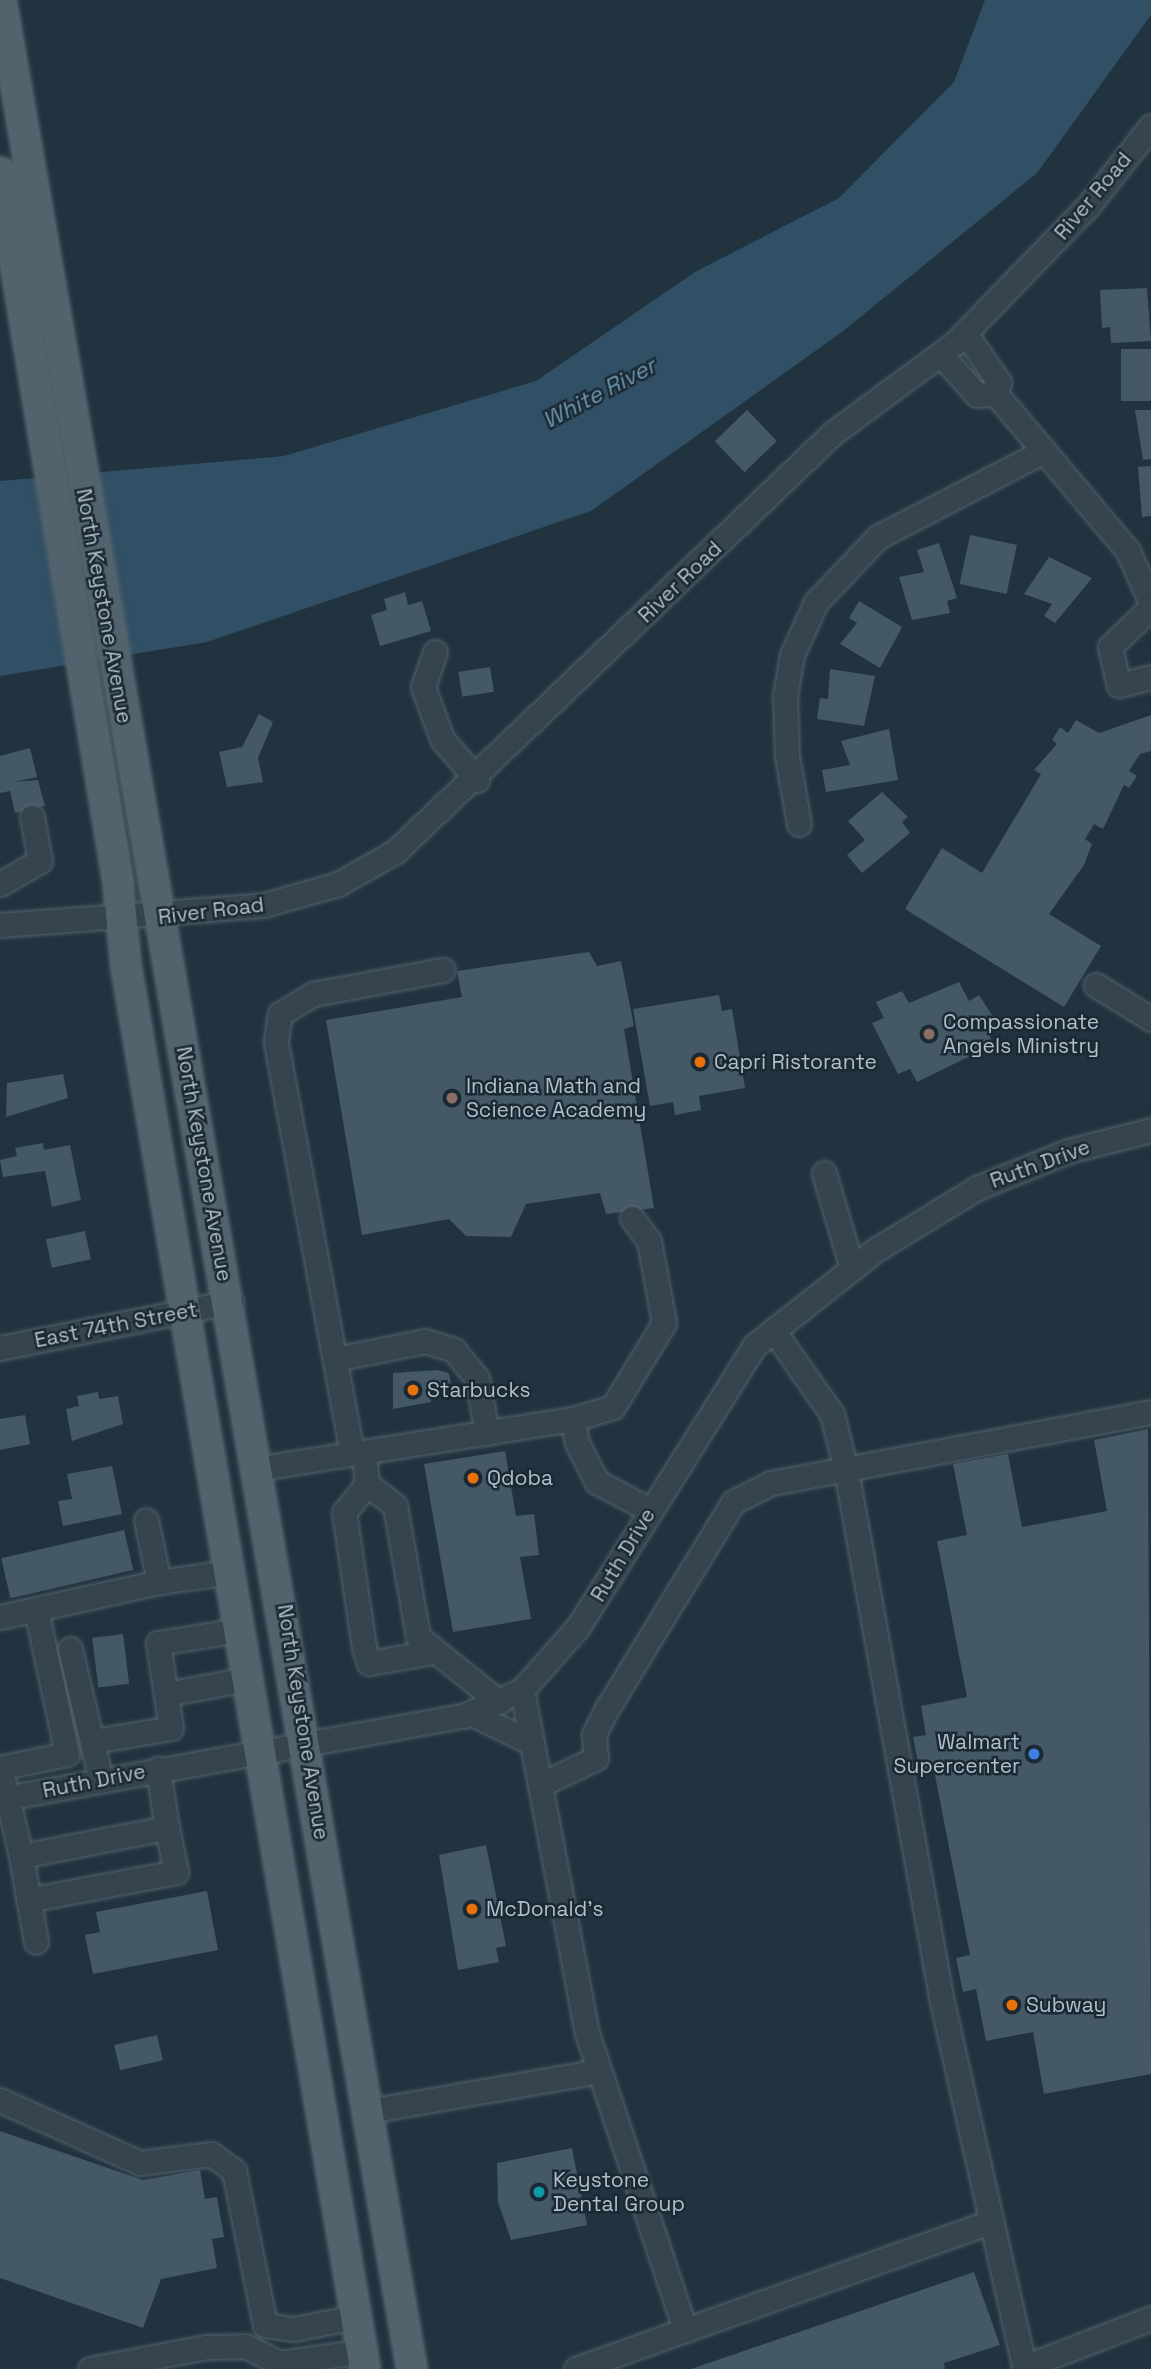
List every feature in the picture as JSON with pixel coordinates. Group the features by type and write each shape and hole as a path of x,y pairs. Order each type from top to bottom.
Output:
{"main road":[{"name":"North Keystone Avenue","path":"1,0 121,702 141,919 186,1311 363,2360"},
{"name":"North Keystone Avenue","path":"0,172 87,707 141,919 231,1302 412,2369"}],"street":[{"name":"River Road","path":"0,925 141,919 264,905 338,884 396,851 477,780 833,433 941,355 965,333 1087,206 1151,126"},
{"path":"965,333 999,382 995,394"},
{"path":"941,355 977,395 995,394"},
{"path":"995,394 1128,551 1151,605 1110,647 1119,685 1151,677"},
{"path":"799,824 787,756 785,696 792,655 816,602 878,537 1044,450"},
{"path":"435,652 423,687 442,739 477,780"},
{"path":"0,884 40,861 32,817"},
{"path":"443,970 313,994 280,1014 276,1041 335,1359 367,1483 395,1506 418,1637 433,1652 470,1674 499,1702"},
{"path":"1096,985 1151,1019"},
{"name":"Ruth Drive","path":"5,1798 470,1713 522,1690 566,1646 738,1366 773,1330 852,1268 977,1188 1068,1151 1151,1130"},
{"path":"824,1173 852,1268"},
{"path":"260,1468 573,1419 613,1406 664,1323 649,1241 632,1218"},
{"name":"East 74th Street","path":"0,1348 231,1302"},
{"path":"773,1330 832,1414 846,1470 940,1992 1022,2368 1151,2318"},
{"path":"335,1359 425,1341 454,1350 477,1378 487,1433"},
{"path":"540,1785 596,1758 594,1734 608,1707 733,1502 771,1483 1151,1412"},
{"path":"573,1419 577,1443 597,1482 650,1510"},
{"path":"367,1483 344,1512 366,1655 369,1662 433,1652"},
{"path":"146,1520 159,1582"},
{"path":"0,1617 159,1582 229,1572"},
{"path":"36,1609 67,1754 2,1767 5,1798 21,1856 36,1942"},
{"path":"28,1900 176,1872 167,1828 171,1728 158,1643 239,1630"},
{"path":"70,1648 94,1741 101,1780"},
{"path":"166,1694 247,1679"},
{"path":"522,1690 574,1979 600,2071 685,2330"},
{"path":"470,1713 532,1743"},
{"path":"94,1741 171,1728"},
{"path":"21,1856 167,1828"},
{"path":"368,2111 600,2071"},
{"path":"0,2100 140,2163 211,2154 234,2171 265,2325 280,2363"},
{"path":"576,2369 990,2222"},
{"path":"265,2325 293,2329 356,2317"},
{"path":"245,2346 265,2325"},
{"path":"90,2369 245,2346 280,2363 363,2360"}],"water":[{"name":"White River","path":"985,0 1151,0 1151,15 1037,173 842,332 591,511 207,642 0,676 0,481 284,456 536,381 695,272 839,198 954,82"}],"building":[{"path":"1147,288 1151,341 1111,343 1110,327 1102,328 1100,290"},
{"path":"1121,349 1151,349 1151,401 1121,401"},
{"path":"747,410 777,441 745,472 715,441"},
{"path":"1135,410 1151,410 1151,459 1143,460"},
{"path":"1151,466 1151,516 1142,517 1138,467"},
{"path":"970,535 1017,545 1007,594 960,584"},
{"path":"939,543 957,598 947,601 950,613 912,620 899,577 924,572 917,550"},
{"path":"1049,557 1092,578 1055,623 1044,616 1052,604 1024,594"},
{"path":"405,592 408,605 422,601 431,631 380,646 371,615 387,610 384,599"},
{"path":"859,601 902,627 880,668 840,644 857,623 849,618"},
{"path":"490,667 494,692 462,697 458,672"},
{"path":"830,669 875,676 864,726 817,719 820,698 828,699"},
{"path":"259,714 273,722 258,758 263,782 227,787 219,752 242,747"},
{"path":"1151,715 1151,751 1140,754 1129,771 1137,776 1129,788 1124,785 1103,829 1094,824 1085,839 1092,844 1084,865 1049,914 1101,946 1064,1007 905,909 942,848 982,873 1041,774 1034,770 1057,744 1052,740 1060,727 1068,733 1076,720 1099,733"},
{"path":"889,729 898,780 826,792 822,770 850,765 841,741"},
{"path":"30,748 37,777 14,782 38,780 45,806 15,813 10,791 0,793 0,756"},
{"path":"882,792 908,817 902,822 910,833 862,873 847,855 865,840 848,821"},
{"path":"589,952 597,966 621,961 634,1026 624,1029 654,1208 606,1214 600,1193 526,1204 511,1237 466,1236 449,1219 362,1235 326,1020 462,997 457,971"},
{"path":"959,982 969,1001 979,995 996,1021 986,1025 993,1045 917,1082 910,1069 898,1074 872,1023 884,1018 876,1002 902,991 909,1003"},
{"path":"719,995 722,1011 732,1009 745,1088 699,1096 701,1110 675,1115 673,1102 650,1106 633,1009"},
{"path":"63,1074 68,1098 6,1117 7,1083"},
{"path":"43,1143 44,1150 70,1145 81,1200 52,1207 45,1171 3,1177 0,1160 17,1156 15,1148"},
{"path":"85,1231 91,1259 52,1268 46,1239"},
{"path":"437,1370 449,1373 452,1390 430,1395 431,1402 393,1409 393,1373"},
{"path":"98,1392 99,1399 118,1396 123,1424 72,1441 66,1409 79,1406 77,1396"},
{"path":"25,1415 30,1444 0,1450 0,1419"},
{"name":"Walmart Supercenter","path":"1148,1429 1151,2074 1044,2094 1033,2032 986,2041 976,1989 963,1992 956,1958 970,1955 934,1770 920,1773 913,1737 926,1735 921,1706 967,1697 937,1541 967,1535 953,1464 1008,1454 1022,1527 1107,1511 1094,1440"},
{"path":"505,1451 516,1516 534,1514 539,1555 520,1557 531,1619 453,1632 424,1464"},
{"path":"112,1466 122,1514 63,1526 58,1501 72,1499 67,1474"},
{"path":"124,1530 133,1570 10,1598 1,1558"},
{"path":"123,1634 129,1684 98,1687 92,1638"},
{"name":"McDonald's","path":"486,1845 506,1946 496,1948 499,1962 458,1970 439,1855"},
{"path":"207,1891 218,1950 93,1974 85,1935 100,1932 96,1912"},
{"path":"157,2035 163,2060 120,2070 114,2045"},
{"path":"0,2131 143,2180 200,2170 205,2199 217,2197 224,2237 212,2239 217,2268 161,2279 143,2328 0,2278"},
{"name":"Keystone Dental Group","path":"572,2148 587,2225 511,2240 498,2202 497,2163"},
{"path":"974,2272 1000,2345 944,2363 945,2369 691,2369"}],"place":[{"name":"Compassionate Angels Ministry","path":"929,1034"},
{"name":"Capri Ristorante","path":"700,1062"},
{"name":"Indiana Math and Science Academy","path":"452,1098"},
{"name":"Starbucks","path":"413,1390"},
{"name":"Qdoba","path":"473,1478"},
{"name":"Walmart Supercenter","path":"1034,1754"},
{"name":"McDonald's","path":"472,1909"},
{"name":"Subway","path":"1012,2005"},
{"name":"Keystone Dental Group","path":"539,2192"}]}
